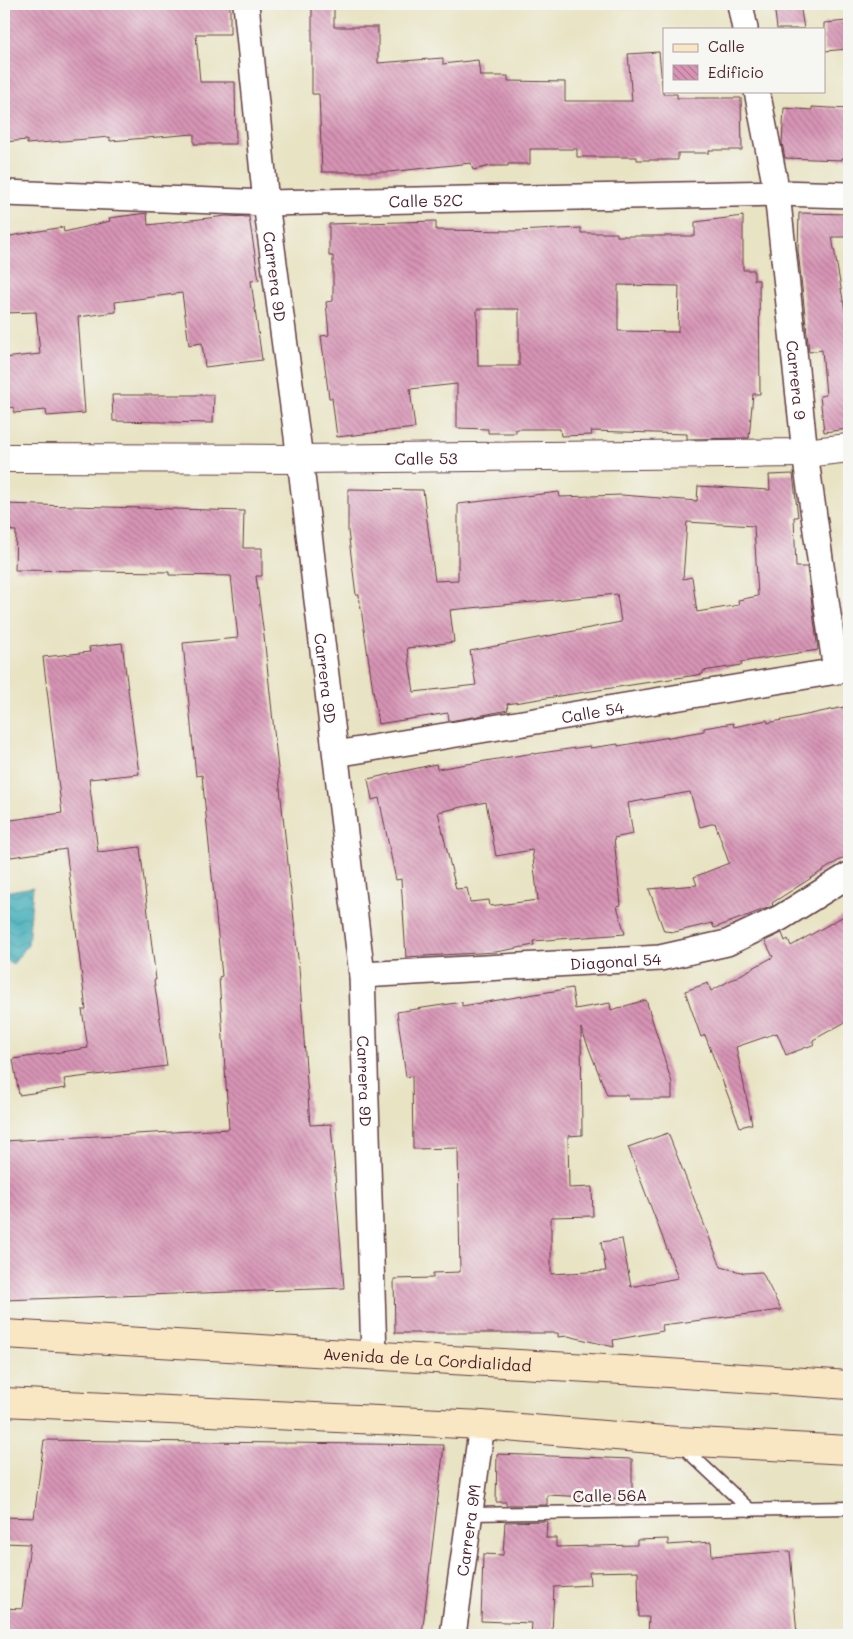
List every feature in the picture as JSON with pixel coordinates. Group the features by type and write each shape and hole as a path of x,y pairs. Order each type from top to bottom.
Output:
{"main road":[{"name":"Avenida de La Cordialidad","path":"4,1334 849,1385"},
{"path":"4,1402 482,1425 677,1441 849,1450"}],"street":[{"name":"Carrera 9D","path":"246,4 266,203 300,459 362,974 374,1355"},
{"path":"740,4 745,28"},
{"name":"Carrera 9","path":"757,92 777,193 806,453 843,670"},
{"name":"Calle 52C","path":"4,192 266,203 777,193 849,196"},
{"name":"Calle 53","path":"4,458 300,459 806,453 849,448"},
{"name":"Calle 54","path":"336,754 843,670"},
{"name":"Diagonal 54","path":"362,974 660,958 727,944 780,918 849,875"},
{"name":"Carrera 9M","path":"453,1635 482,1425"}],"lane":[{"path":"677,1441 750,1510"},
{"name":"Calle 56A","path":"471,1514 849,1508"}],"water":[{"path":"33,887 28,945 13,964 4,959 4,892"}],"building":[{"path":"4,4 230,4 230,34 196,34 200,82 235,82 236,144 194,144 194,134 110,141 110,137 27,144 27,140 4,142 4,49 6,49"},
{"path":"312,4 334,4 334,27 378,27 378,63 443,58 443,64 478,60 480,76 508,76 508,81 565,82 565,101 632,101 628,54 659,52 663,94 677,94 677,98 741,98 742,150 709,150 709,153 678,153 678,160 637,160 637,157 577,157 577,149 530,149 530,164 508,164 508,166 491,166 473,170 471,163 389,172 322,172 319,94 312,94"},
{"path":"774,4 800,4 804,28 777,28"},
{"path":"848,21 849,49 826,51 826,28 824,28 824,23"},
{"path":"812,107 849,109 849,158 842,158 842,160 785,158 782,143 784,108 812,110"},
{"path":"147,213 148,225 226,216 249,217 259,280 251,281 262,360 205,367 202,343 189,345 182,293 115,302 116,312 78,317 85,413 47,416 46,410 14,413 13,407 4,409 4,358 40,354 36,312 4,313 4,237 63,227 64,232 110,221 109,218"},
{"path":"799,213 849,214 849,237 832,237 845,311 849,310 849,429 824,432 820,396 826,395 822,350 809,352 798,250"},
{"path":"743,216 743,270 754,270 754,280 759,280 760,394 753,394 749,438 687,439 687,434 591,431 592,435 561,436 560,429 516,429 516,433 488,433 488,429 457,428 457,384 410,389 415,428 337,437 332,398 329,398 321,336 329,335 326,302 333,301 333,256 329,256 329,224 436,221 436,230 516,231 581,228 581,233 617,233 617,236 695,236 695,222","holes":["618,285 679,286 678,332 618,331","477,309 519,309 519,366 478,366"]},
{"path":"112,395 214,395 213,423 113,421"},
{"path":"793,474 798,517 794,517 796,567 807,567 818,650 741,662 742,665 703,671 703,674 507,704 508,710 473,717 449,721 448,713 378,724 359,595 356,595 348,531 348,489 423,490 435,581 458,580 458,504 559,492 560,497 622,495 697,501 698,486 770,490 769,475","holes":["687,522 754,526 758,596 738,600 739,605 697,612 692,577 683,579","617,594 621,622 470,651 476,685 414,692 407,648 454,642 450,610"]},
{"path":"4,504 244,511 243,548 262,548 262,576 256,576 299,968 310,1125 331,1124 344,1288 4,1300 4,1141 229,1129 219,977 222,976 202,775 196,776 183,643 238,638 231,576 169,575 169,572 15,570 16,531 4,530"},
{"path":"122,643 139,774 89,779 98,852 140,847 156,980 154,980 167,1066 64,1079 66,1088 19,1095 13,1059 88,1048 82,1010 86,1010 66,849 4,858 4,821 62,813 43,657 90,652 89,647"},
{"path":"849,706 849,854 772,903 773,906 714,928 712,923 675,932 664,931 649,889 697,885 694,877 729,863 715,823 700,827 690,792 628,803 633,834 614,838 621,905 617,906 625,934 533,941 534,945 496,952 406,957 401,879 396,880 379,798 372,800 368,779 436,764 437,769 534,753 590,746 590,748 618,744 618,746 704,731 704,728 733,723 734,727 767,720 768,723","holes":["486,802 496,856 532,850 538,900 490,906 489,900 470,902 467,888 456,889 438,812"]},
{"path":"849,913 849,1020 813,1040 815,1044 786,1055 777,1033 736,1047 752,1124 740,1127 705,1035 701,1037 685,991 708,983 711,991 773,957 765,941 782,933 785,941 788,939 791,946"},
{"path":"572,988 575,1009 610,1003 611,1010 646,1000 672,1083 672,1099 629,1099 628,1095 607,1095 581,1028 582,1135 568,1136 569,1188 592,1187 593,1216 551,1217 551,1274 606,1271 601,1242 622,1239 631,1287 678,1278 628,1147 668,1133 721,1267 745,1273 762,1272 781,1310 662,1325 663,1331 613,1340 614,1347 568,1336 558,1337 558,1333 395,1333 394,1279 433,1278 433,1273 460,1272 458,1148 413,1149 412,1076 406,1077 397,1012 462,1002 462,1006"},
{"path":"44,1440 444,1445 422,1635 4,1635 4,1608 22,1609 30,1544 4,1543 4,1517 34,1518"},
{"path":"497,1454 632,1459 632,1499 547,1495 547,1505 506,1505 506,1502 496,1502"},
{"path":"547,1521 546,1538 556,1538 556,1547 637,1545 637,1540 668,1539 668,1545 711,1542 712,1556 790,1551 797,1635 648,1635 649,1617 639,1617 638,1571 589,1572 590,1585 554,1587 552,1635 531,1635 532,1623 481,1621 483,1554 503,1555 505,1522"}]}
